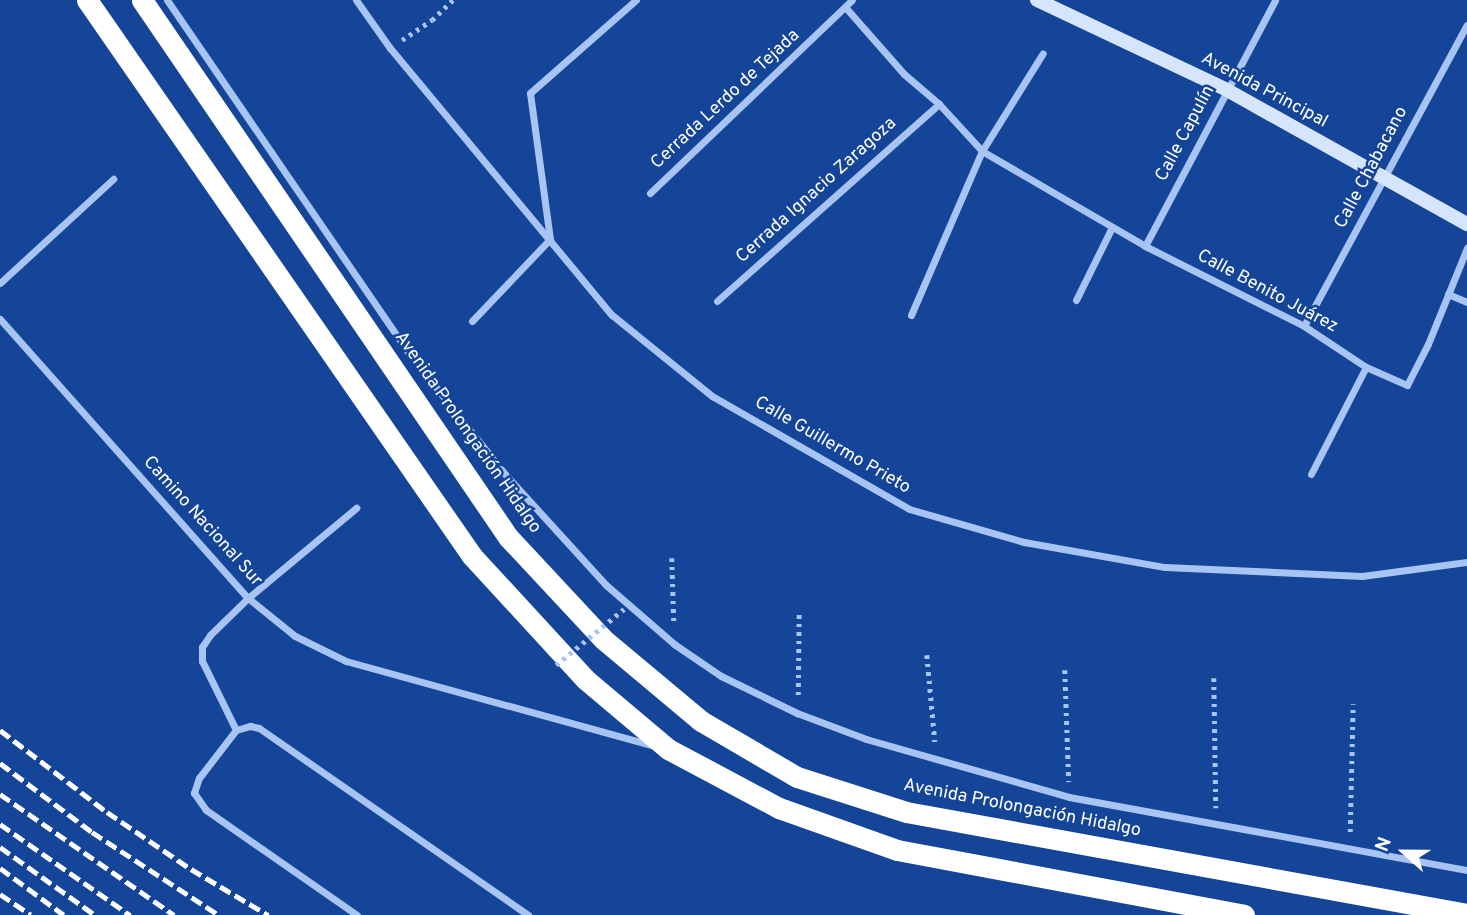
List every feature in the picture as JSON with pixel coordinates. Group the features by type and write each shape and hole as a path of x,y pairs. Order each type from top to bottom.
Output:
{"highway":[{"path":"87,0 472,556 585,679 668,749 779,808 897,850 1244,915"},
{"name":"Avenida Prolongación Hidalgo","path":"142,0 508,537 603,639 701,721 797,776 906,811 1467,914"}],"street":[{"path":"167,0 424,372 559,536 606,585 674,644 721,676 797,713 866,739 1069,797 1467,870"},
{"name":"Calle Guillermo Prieto","path":"356,0 390,48 612,315 712,396 909,509 1024,542 1164,567 1362,576 1467,562"},
{"path":"472,321 550,239 530,93 636,0"},
{"name":"Cerrada Lerdo de Tejada","path":"650,193 852,0"},
{"name":"Avenida Principal","path":"1037,0 1064,10 1227,90 1383,180 1467,224"},
{"name":"Calle Capulín","path":"1145,246 1275,0"},
{"name":"Calle Benito Juárez","path":"846,8 904,74 939,104 982,151 1145,246 1304,326 1366,367 1407,385 1467,248"},
{"name":"Calle Chabacano","path":"1304,326 1467,25"},
{"path":"911,315 982,151 1043,54"},
{"name":"Cerrada Ignacio Zaragoza","path":"717,301 939,104"},
{"path":"0,283 113,179"},
{"path":"1076,300 1112,227"},
{"path":"1448,294 1467,302"},
{"name":"Camino Nacional Sur","path":"0,319 248,598 295,636 346,661 668,749"},
{"path":"1311,474 1366,367"},
{"path":"236,730 202,661 202,648 209,635 248,598 356,508"},
{"path":"357,915 206,810 194,793 199,778 236,730 250,726 259,728 528,915"}],"path":[{"path":"390,48 432,20 453,0"},
{"path":"672,558 674,644"},
{"path":"556,664 624,609"},
{"path":"797,713 799,612"},
{"path":"927,655 936,757"},
{"path":"1065,670 1069,797"},
{"path":"1214,678 1216,823"},
{"path":"1349,850 1353,704"}],"railway":[{"path":"0,730 107,812 191,869 268,915"},
{"path":"0,763 92,832 219,915"},
{"path":"0,794 174,915"},
{"path":"0,824 130,915"},
{"path":"0,847 95,915"},
{"path":"0,868 64,915"},
{"path":"0,894 31,915"}]}
